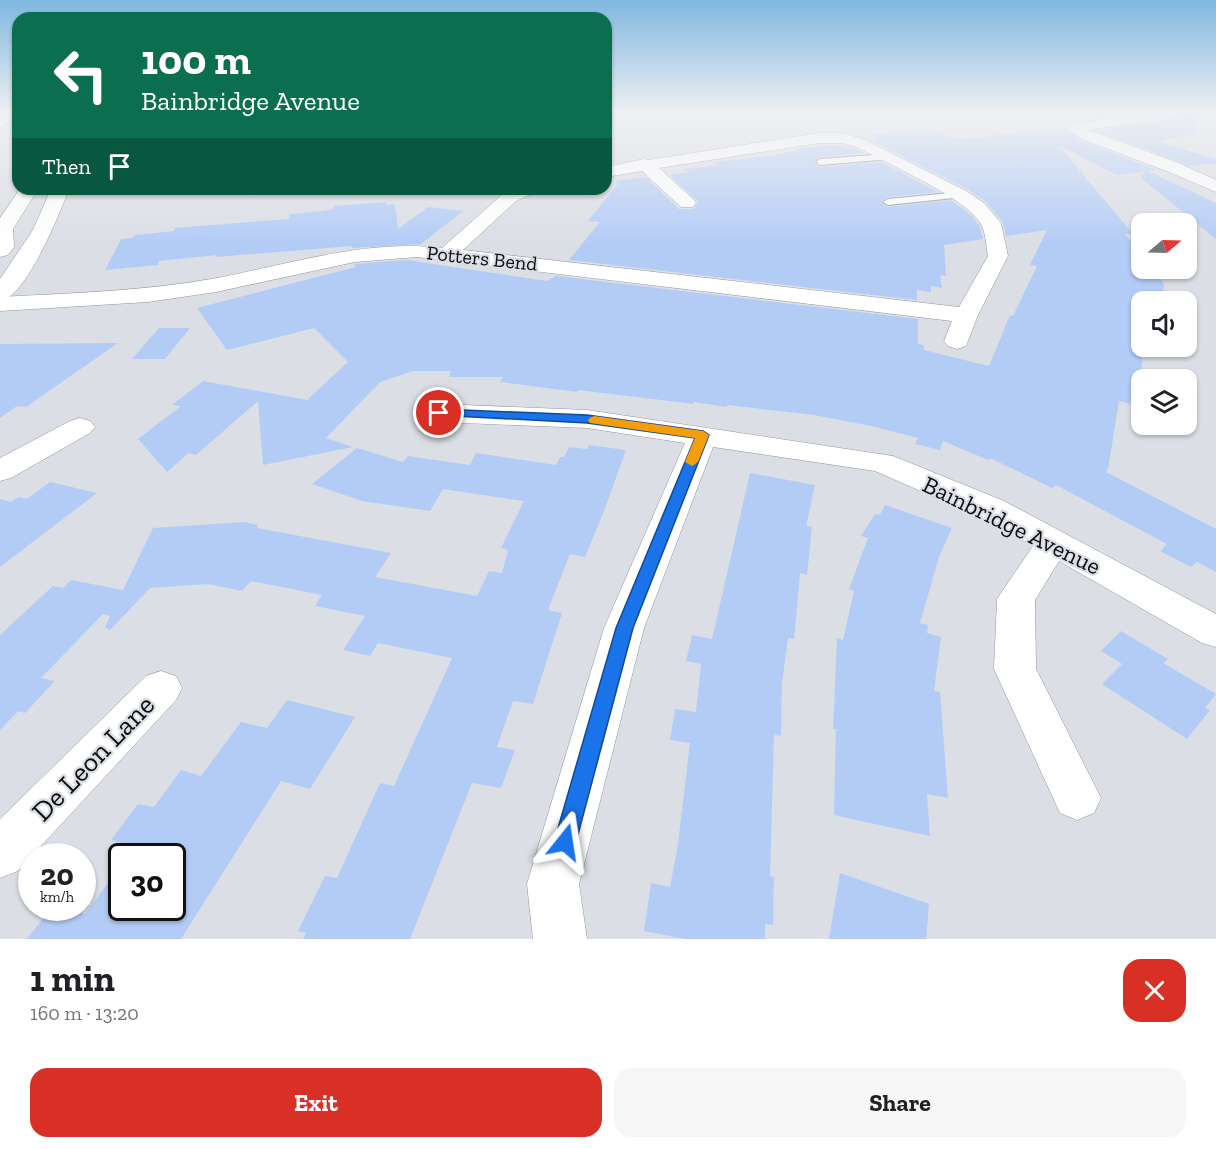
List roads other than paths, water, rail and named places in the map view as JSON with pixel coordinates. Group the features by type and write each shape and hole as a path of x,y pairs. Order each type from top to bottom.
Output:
{"street":[{"path":"612,171 692,157"},
{"path":"887,157 960,195 987,216 991,224 998,247 995,262 966,315 957,341"},
{"path":"1142,157 1216,187"},
{"path":"644,164 687,203"},
{"path":"1197,178 1216,176"},
{"path":"0,250 3,247 3,229 25,195"},
{"path":"0,295 27,259 43,230 58,195"},
{"path":"447,254 514,195"},
{"name":"Potters Bend","path":"0,304 148,295 216,285 355,256 417,251 966,315"},
{"name":"Bainbridge Avenue","path":"439,413 587,419 882,463 992,509 1216,632"},
{"path":"0,471 80,427"},
{"path":"561,939 553,884 624,628 703,435"},
{"path":"1053,543 1016,599 1015,669 1077,798"},
{"name":"De Leon Lane","path":"0,855 161,688"}],"lane":[{"path":"820,162 887,157"},
{"path":"888,202 960,195"}]}
